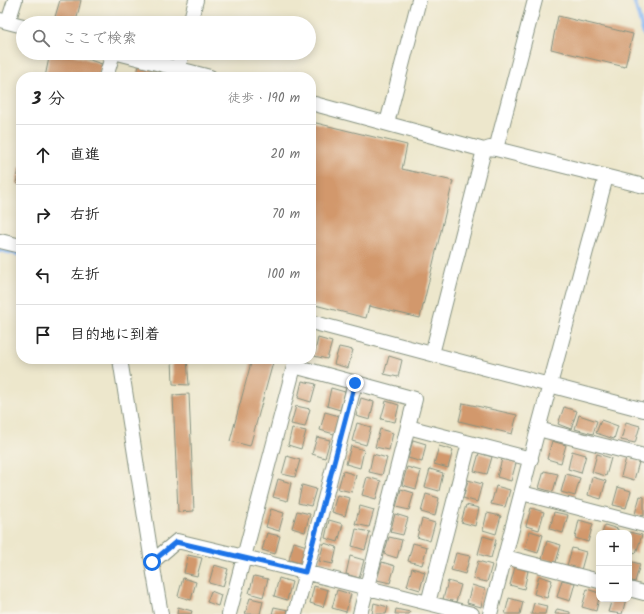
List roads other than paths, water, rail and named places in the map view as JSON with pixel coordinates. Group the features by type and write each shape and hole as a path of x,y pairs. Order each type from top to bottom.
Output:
{"street":[{"path":"15,0 4,21 16,24"},
{"path":"192,16 196,0"},
{"path":"387,123 419,0"},
{"path":"432,354 490,149 536,0"},
{"path":"107,72 111,60"},
{"path":"144,60 190,72"},
{"path":"178,69 180,60"},
{"path":"316,104 490,149 644,186"},
{"path":"490,614 606,177"},
{"path":"0,241 16,245"},
{"path":"316,323 644,410"},
{"path":"121,364 161,614"},
{"path":"229,614 294,364"},
{"path":"301,364 355,383 415,399 360,614"},
{"path":"295,614 355,383"},
{"path":"408,427 531,459"},
{"path":"538,429 644,456"},
{"path":"428,603 469,443"},
{"path":"522,492 644,525"},
{"path":"152,562 176,542 244,557 472,614"},
{"path":"505,557 596,580"},
{"path":"632,590 644,593"}],"waterway":[{"path":"634,0 644,35"},
{"path":"0,250 16,254"}]}
